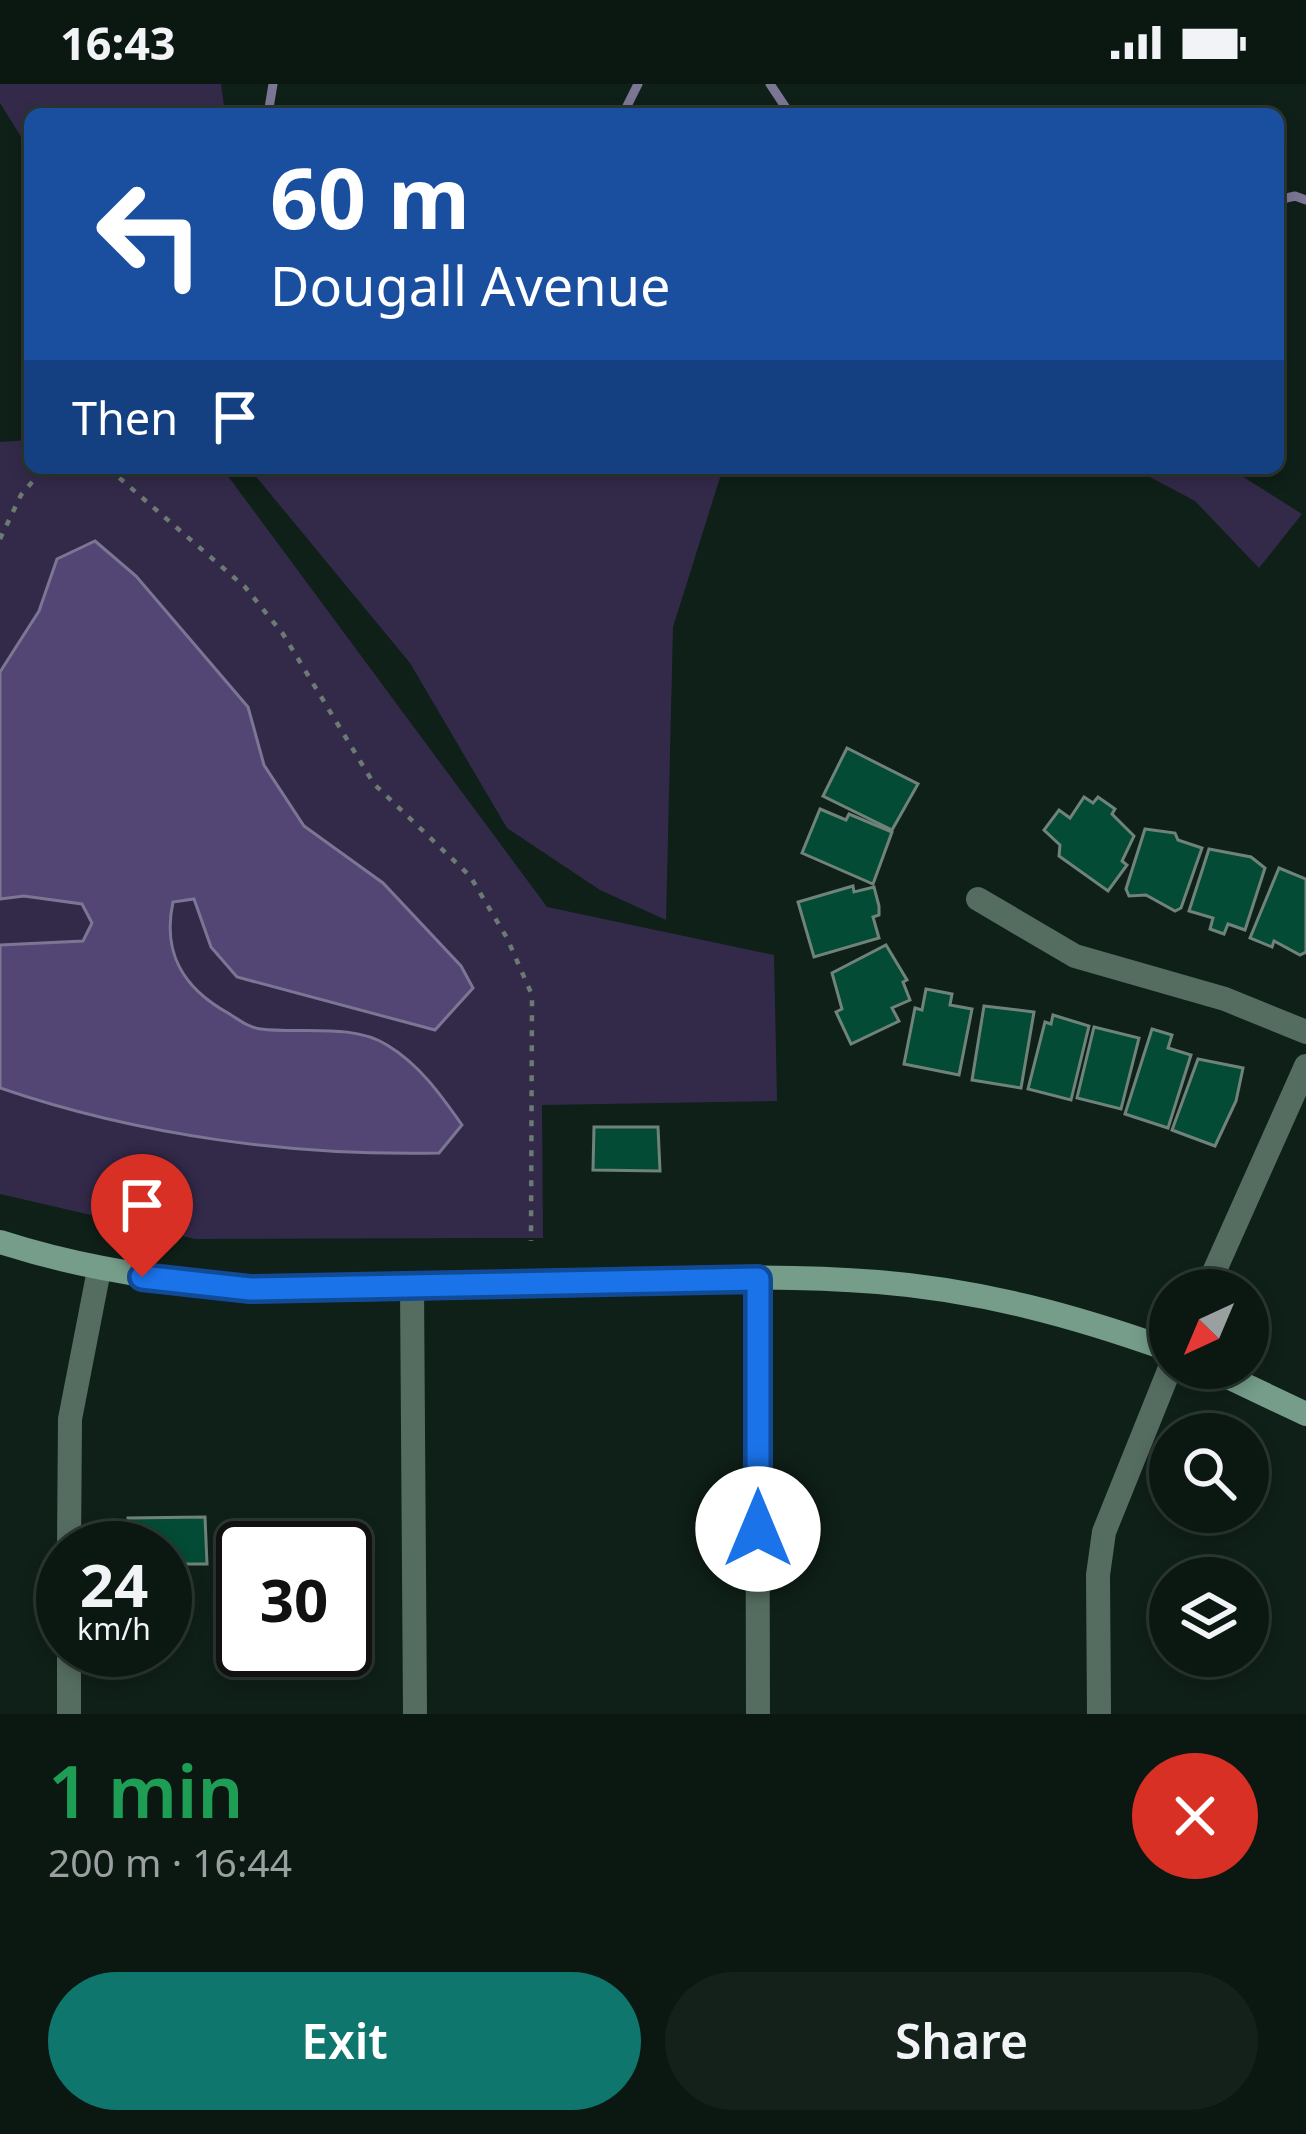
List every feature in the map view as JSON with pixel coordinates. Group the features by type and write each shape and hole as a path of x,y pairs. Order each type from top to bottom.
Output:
{"street":[{"path":"978,899 1075,956 1225,999 1306,1033"},
{"path":"1214,1269 1306,1066"},
{"path":"0,1242 99,1270 250,1289 758,1279 875,1282 1000,1299 1149,1344"},
{"path":"69,1521 70,1419 99,1270"},
{"path":"758,1279 758,1714"},
{"path":"412,1287 415,1714"},
{"path":"1099,1714 1104,1532 1162,1389"},
{"path":"1253,1389 1306,1414"},
{"path":"69,1677 69,1714"}],"path":[{"path":"0,539 21,494 39,474"},
{"path":"115,474 245,587 284,634 374,784 470,876 507,938 532,995 530,1241"}],"shaded area":[{"path":"0,84 221,84 224,108 24,108 24,141 0,103"},
{"path":"24,440 24,474 226,474 547,907 774,955 777,1101 542,1105 543,1238 195,1239 0,1194 0,442"},
{"path":"254,474 721,474 673,627 666,920 600,890 507,828 410,663"},
{"path":"1144,474 1239,474 1302,514 1259,568 1195,501"},
{"path":"95,541 136,576 248,707 264,765 304,826 383,883 461,966 473,988 435,1030 237,977 211,947 194,899 173,902 171,937 180,967 212,1003 252,1027 358,1034 399,1053 429,1081 462,1125 439,1153 328,1151 217,1140 107,1119 0,1088 0,945 83,941 92,923 82,904 24,896 0,899 0,672 39,611 57,559"}],"building":[{"path":"847,748 918,784 892,830 823,796"},
{"path":"1084,797 1093,803 1098,797 1115,809 1112,814 1134,836 1122,861 1127,865 1108,891 1059,856 1060,845 1044,830 1059,810 1070,818"},
{"path":"820,809 846,820 849,814 892,832 873,884 802,853"},
{"path":"1145,829 1175,833 1178,840 1202,848 1181,908 1175,911 1146,895 1129,896 1126,889"},
{"path":"1209,849 1251,857 1265,868 1245,930 1228,924 1224,934 1210,929 1213,918 1189,911"},
{"path":"1279,868 1306,879 1306,952 1300,955 1274,941 1272,947 1250,938"},
{"path":"853,886 854,892 874,887 879,915 873,917 879,938 814,957 798,902"},
{"path":"886,945 907,980 903,982 910,1000 892,1008 899,1021 851,1044 836,1012 842,1009 832,973"},
{"path":"926,989 952,994 950,1005 972,1009 959,1075 904,1064 915,1008 922,1010"},
{"path":"984,1006 1034,1012 1021,1088 972,1080"},
{"path":"1053,1015 1089,1026 1071,1100 1028,1089 1045,1022 1051,1024"},
{"path":"1094,1027 1139,1038 1121,1109 1077,1098"},
{"path":"1152,1029 1172,1035 1168,1048 1191,1055 1168,1128 1125,1114"},
{"path":"1198,1059 1243,1068 1236,1101 1215,1146 1172,1130"},
{"path":"594,1127 658,1127 660,1171 593,1170"},
{"path":"205,1517 207,1564 192,1564 192,1521 128,1518"}],"waterway":[{"path":"269,108 273,84"},
{"path":"626,108 638,84"},
{"path":"770,84 786,108"},
{"path":"1284,199 1306,200"}],"route":[{"path":"142,1277 250,1289 758,1279 758,1529"}]}
